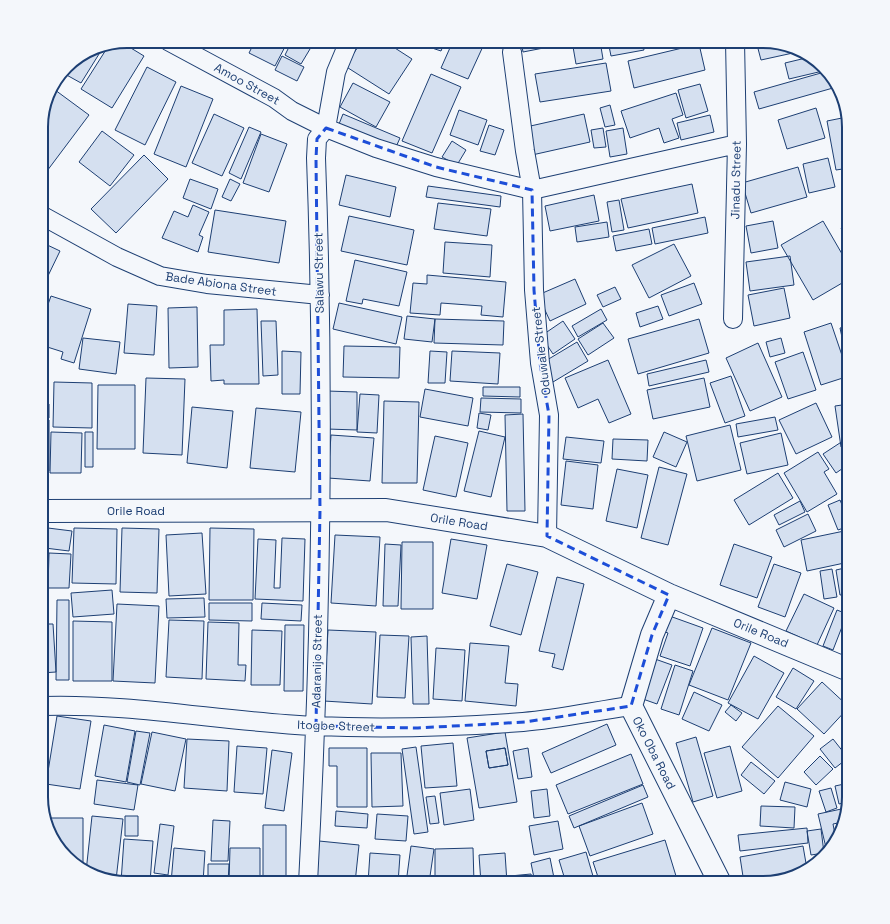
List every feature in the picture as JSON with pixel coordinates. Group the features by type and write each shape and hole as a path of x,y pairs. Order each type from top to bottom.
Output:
{"street":[{"name":"Amoo Street","path":"181,48 274,98 292,111 326,128 376,148 436,167 532,190"},
{"name":"Salawu Street","path":"320,510 320,296 316,158 317,139 326,128 336,72 346,48"},
{"name":"Jinadu Street","path":"733,319 737,144 735,48"},
{"name":"Oduwale Street","path":"512,52 525,151 532,190 534,290 540,363 549,415 547,536"},
{"path":"532,190 737,144"},
{"name":"Bade Abiona Street","path":"48,219 117,257 160,276 207,284 320,296"},
{"name":"Adaranijo Street","path":"308,876 316,726 320,510"},
{"name":"Orile Road","path":"48,511 386,510 547,536 669,595 842,667"},
{"name":"Oko Oba Road","path":"669,595 652,635 631,706 716,876"},
{"name":"Itogbe Street","path":"48,706 83,705 267,723 316,726 418,728 517,722 631,706"}],"highlighted area":[{"path":"326,128 436,167 532,190 534,290 540,363 549,415 547,536 669,595 652,635 631,706 525,722 418,728 316,726 320,510 316,158 317,139"}],"building":[{"path":"131,48 144,56 112,108 81,89 105,51"},
{"path":"252,48 284,48 275,66 249,53"},
{"path":"288,48 310,49 301,64 285,55"},
{"path":"357,48 395,48 412,59 389,94 345,66"},
{"path":"432,48 442,48 441,51"},
{"path":"450,48 482,48 468,79 441,68"},
{"path":"522,48 544,48 523,52"},
{"path":"573,48 601,48 603,59 576,64"},
{"path":"609,48 644,48 644,50 611,56"},
{"path":"682,48 700,48 705,70 634,88 628,61"},
{"path":"758,48 768,48 791,53 761,60"},
{"path":"100,53 81,83 68,76 79,64"},
{"path":"282,56 304,67 297,81 275,70"},
{"path":"803,59 819,72 789,79 785,63"},
{"path":"606,63 611,91 540,102 535,74"},
{"path":"147,67 176,82 145,145 115,130"},
{"path":"820,73 826,79 831,88 759,109 754,92"},
{"path":"431,74 461,87 432,153 402,141"},
{"path":"353,83 390,102 376,127 340,107"},
{"path":"700,84 708,111 686,118 678,90"},
{"path":"181,86 213,99 186,167 154,154"},
{"path":"57,91 89,115 48,170 48,122"},
{"path":"676,93 683,115 672,119 679,138 664,143 659,128 630,138 621,111"},
{"path":"610,105 615,125 605,127 600,108"},
{"path":"816,108 825,138 787,149 778,120"},
{"path":"459,110 487,120 478,145 450,135"},
{"path":"214,114 244,128 222,176 192,163"},
{"path":"343,114 400,138 396,147 339,124"},
{"path":"584,114 590,142 532,155 526,127"},
{"path":"710,115 714,132 681,140 677,123"},
{"path":"841,118 842,169 836,170 827,121"},
{"path":"489,125 504,130 495,155 480,151"},
{"path":"249,127 261,132 241,179 229,173"},
{"path":"603,128 606,147 594,148 591,130"},
{"path":"623,128 627,154 610,157 606,131"},
{"path":"102,131 134,155 110,186 79,162"},
{"path":"261,134 287,144 269,192 243,183"},
{"path":"452,141 466,150 457,165 442,157"},
{"path":"144,155 168,179 116,233 91,209"},
{"path":"828,158 835,187 809,193 803,164"},
{"path":"798,167 807,197 751,213 742,183"},
{"path":"346,175 396,187 390,217 339,205"},
{"path":"190,179 218,189 211,209 183,198"},
{"path":"230,179 240,184 231,201 222,197"},
{"path":"692,184 698,213 628,228 621,199"},
{"path":"428,186 501,196 500,207 426,197"},
{"path":"594,195 599,221 550,231 545,206"},
{"path":"619,200 624,230 612,232 607,202"},
{"path":"438,203 491,209 487,236 434,229"},
{"path":"193,205 209,212 199,235 203,237 198,252 162,238 174,211 188,217"},
{"path":"215,210 286,221 279,263 208,252"},
{"path":"349,216 414,230 407,265 341,251"},
{"path":"705,217 708,233 655,244 652,228"},
{"path":"773,221 778,248 751,253 746,226"},
{"path":"823,221 842,254 842,283 813,300 781,245"},
{"path":"607,222 609,237 577,242 575,227"},
{"path":"649,229 652,244 616,251 613,236"},
{"path":"445,242 492,245 490,277 443,273"},
{"path":"674,244 691,276 649,298 632,265"},
{"path":"48,245 60,251 48,276"},
{"path":"790,256 794,285 750,291 746,262"},
{"path":"355,260 407,272 399,306 363,299 362,304 346,301"},
{"path":"427,275 506,282 503,317 481,315 482,306 441,303 440,315 410,313 413,283 427,284"},
{"path":"575,279 586,304 550,321 538,295"},
{"path":"694,283 702,304 669,316 661,295"},
{"path":"615,287 621,299 603,307 597,295"},
{"path":"784,288 790,318 754,326 748,295"},
{"path":"51,296 91,309 74,363 61,359 63,352 48,347 48,304"},
{"path":"339,303 402,317 396,344 333,329"},
{"path":"128,304 157,306 154,355 124,353"},
{"path":"658,306 663,319 640,327 636,313"},
{"path":"197,307 198,367 169,368 168,308"},
{"path":"257,309 259,384 224,384 224,380 211,381 210,345 224,345 224,310"},
{"path":"601,309 607,320 578,337 572,326"},
{"path":"407,316 435,319 432,342 404,339"},
{"path":"435,319 504,321 503,345 434,343"},
{"path":"699,319 709,353 638,374 628,339"},
{"path":"261,321 276,321 278,375 263,376"},
{"path":"563,321 575,339 553,354 541,336"},
{"path":"603,323 614,338 588,355 578,339"},
{"path":"831,323 842,355 842,378 821,385 804,332"},
{"path":"83,338 120,342 116,374 79,369"},
{"path":"781,338 785,353 770,357 766,342"},
{"path":"577,342 588,361 553,382 542,363"},
{"path":"758,343 782,397 750,411 726,358"},
{"path":"344,346 400,347 399,378 343,377"},
{"path":"282,351 301,352 300,394 282,394"},
{"path":"430,351 447,352 445,383 428,383"},
{"path":"452,351 500,353 498,384 450,381"},
{"path":"803,352 816,390 788,399 775,362"},
{"path":"608,360 631,414 609,423 598,399 578,408 565,378"},
{"path":"706,360 709,372 649,386 647,374"},
{"path":"731,376 745,416 725,423 710,383"},
{"path":"146,378 185,379 182,455 143,453"},
{"path":"704,378 710,407 653,419 647,390"},
{"path":"54,382 92,383 92,428 53,427"},
{"path":"98,385 135,385 135,449 97,449"},
{"path":"483,387 520,387 520,397 483,396"},
{"path":"425,389 473,398 468,426 420,417"},
{"path":"327,391 357,392 357,430 327,429"},
{"path":"360,394 379,395 377,433 357,432"},
{"path":"481,398 521,399 521,413 480,412"},
{"path":"384,401 419,402 417,483 382,483"},
{"path":"816,403 832,437 796,454 779,420"},
{"path":"48,404 49,404 48,418"},
{"path":"842,405 842,447 841,447 835,406"},
{"path":"192,407 233,411 227,468 187,463"},
{"path":"256,408 301,412 295,472 250,468"},
{"path":"479,413 491,415 488,430 477,428"},
{"path":"523,414 525,511 507,511 505,415"},
{"path":"775,417 778,430 738,437 736,424"},
{"path":"48,420 49,420 48,471"},
{"path":"730,425 741,470 697,481 686,436"},
{"path":"479,431 505,437 491,497 464,491"},
{"path":"51,432 82,433 81,473 50,473"},
{"path":"85,432 93,432 93,467 85,467"},
{"path":"664,432 687,442 676,467 653,457"},
{"path":"781,433 788,465 747,474 740,443"},
{"path":"331,435 374,438 370,481 328,478"},
{"path":"435,436 468,443 456,497 423,490"},
{"path":"566,437 604,441 601,463 563,459"},
{"path":"613,439 648,440 647,461 612,459"},
{"path":"842,442 842,469 836,473 823,454"},
{"path":"818,452 829,469 824,472 837,494 807,512 784,473"},
{"path":"566,461 598,465 593,509 561,505"},
{"path":"659,467 687,474 668,545 641,538"},
{"path":"617,469 648,475 637,528 606,521"},
{"path":"778,473 793,498 749,525 734,500"},
{"path":"840,500 842,505 842,529 838,530 828,505"},
{"path":"800,501 805,512 779,525 774,515"},
{"path":"808,514 816,531 784,547 776,530"},
{"path":"48,528 72,531 69,551 48,548"},
{"path":"74,528 117,529 116,584 72,583"},
{"path":"122,528 159,529 157,593 120,592"},
{"path":"210,528 254,529 253,600 209,600"},
{"path":"842,531 842,564 807,571 801,540"},
{"path":"202,533 206,594 169,596 166,535"},
{"path":"335,535 380,537 376,606 331,603"},
{"path":"282,538 305,539 303,601 255,599 258,539 276,540 274,588 280,588"},
{"path":"451,539 487,545 477,599 442,593"},
{"path":"402,542 433,542 433,609 401,609"},
{"path":"385,544 401,545 398,606 383,606"},
{"path":"734,544 772,557 757,598 720,585"},
{"path":"49,553 71,554 69,588 48,588"},
{"path":"507,564 538,572 521,635 490,626"},
{"path":"774,564 801,573 785,617 758,607"},
{"path":"832,569 837,597 824,599 820,571"},
{"path":"842,569 842,595 840,595 836,570"},
{"path":"557,577 584,584 563,670 552,667 555,654 539,651"},
{"path":"112,590 114,614 73,617 71,593"},
{"path":"804,594 834,608 817,645 786,631"},
{"path":"204,598 205,617 167,618 166,599"},
{"path":"57,600 69,600 69,680 56,680"},
{"path":"209,603 252,603 252,621 209,620"},
{"path":"262,603 302,605 301,621 261,619"},
{"path":"117,604 159,606 155,683 113,681"},
{"path":"837,610 842,612 842,627 833,650 823,646"},
{"path":"664,614 703,628 690,666 660,656 668,633 659,630"},
{"path":"169,620 204,621 202,679 166,677"},
{"path":"73,621 112,622 112,681 73,681"},
{"path":"208,622 239,623 238,665 246,665 245,681 206,679"},
{"path":"48,624 53,624 56,672 48,673"},
{"path":"285,625 304,625 303,691 284,691"},
{"path":"712,628 751,643 728,700 689,685"},
{"path":"252,630 282,631 280,685 251,685"},
{"path":"328,630 376,632 372,704 324,701"},
{"path":"380,635 409,636 405,698 377,697"},
{"path":"427,636 429,704 413,704 411,637"},
{"path":"470,643 509,646 505,683 518,684 516,706 465,701"},
{"path":"436,648 465,650 462,701 433,699"},
{"path":"754,656 784,673 758,719 728,703"},
{"path":"655,659 672,665 657,704 640,698"},
{"path":"675,665 693,671 679,715 661,709"},
{"path":"793,668 814,681 796,709 776,697"},
{"path":"822,682 842,701 842,715 824,734 797,709"},
{"path":"694,692 722,705 709,731 682,719"},
{"path":"731,705 742,713 736,721 725,712"},
{"path":"778,706 814,736 778,778 742,747"},
{"path":"57,716 91,721 80,789 48,784 48,772"},
{"path":"607,724 616,745 551,773 542,753"},
{"path":"104,725 135,731 126,782 95,776"},
{"path":"136,731 150,733 140,785 127,782"},
{"path":"152,732 186,739 175,791 141,784"},
{"path":"505,732 517,802 479,808 467,738","holes":["505,748 508,765 489,768 486,751"]},
{"path":"696,737 713,796 693,802 676,743"},
{"path":"187,739 229,741 227,791 184,788"},
{"path":"833,739 842,750 842,763 835,768 820,749"},
{"path":"453,743 457,786 425,788 421,746"},
{"path":"237,746 267,748 263,794 234,792"},
{"path":"730,746 742,791 717,798 704,753"},
{"path":"416,747 428,832 414,834 402,749"},
{"path":"329,748 367,748 367,807 337,807 337,766 329,766"},
{"path":"505,748 508,765 489,768 486,751"},
{"path":"528,748 532,777 518,779 513,751"},
{"path":"272,750 292,753 284,811 265,808"},
{"path":"371,753 401,753 403,806 372,807"},
{"path":"631,754 643,784 568,814 556,785"},
{"path":"820,756 833,769 816,785 804,772"},
{"path":"751,762 775,781 764,794 741,775"},
{"path":"97,780 138,785 134,810 94,804"},
{"path":"785,782 811,789 807,807 780,800"},
{"path":"842,784 841,803 839,804 835,786"},
{"path":"643,785 648,797 574,828 569,816"},
{"path":"831,788 837,808 826,812 819,791"},
{"path":"470,789 474,820 444,825 440,793"},
{"path":"547,789 550,816 534,818 531,791"},
{"path":"435,796 439,823 430,824 426,797"},
{"path":"642,803 653,834 590,856 579,826"},
{"path":"761,806 795,807 794,828 760,826"},
{"path":"841,809 838,823 833,824 834,832 825,846 818,814"},
{"path":"336,811 368,814 367,828 335,826"},
{"path":"377,814 408,816 406,841 375,839"},
{"path":"92,816 123,819 117,875 102,872 87,865"},
{"path":"125,816 138,816 138,836 125,836"},
{"path":"51,818 83,818 83,863 64,845 56,832"},
{"path":"213,820 230,821 228,861 211,861"},
{"path":"558,821 563,849 534,855 529,826"},
{"path":"160,824 174,826 168,875 154,873"},
{"path":"263,825 286,825 286,876 263,876"},
{"path":"807,828 808,843 740,851 738,835"},
{"path":"821,829 823,848 817,854 811,855 807,831"},
{"path":"124,839 153,841 150,876 121,875"},
{"path":"665,840 676,876 598,876 593,862"},
{"path":"319,841 359,845 356,876 316,876"},
{"path":"411,846 434,849 430,876 407,876"},
{"path":"803,846 806,863 788,872 763,876 743,876 740,857"},
{"path":"174,848 205,851 203,876 172,876"},
{"path":"230,848 260,848 260,876 229,876"},
{"path":"473,848 474,876 435,876 435,849"},
{"path":"586,852 593,876 564,876 559,860"},
{"path":"370,853 400,855 398,876 368,876"},
{"path":"505,853 507,876 480,876 479,855"},
{"path":"550,858 554,876 534,876 531,863"},
{"path":"208,864 229,864 228,876 208,876"},
{"path":"531,874 531,876 510,876"}]}
